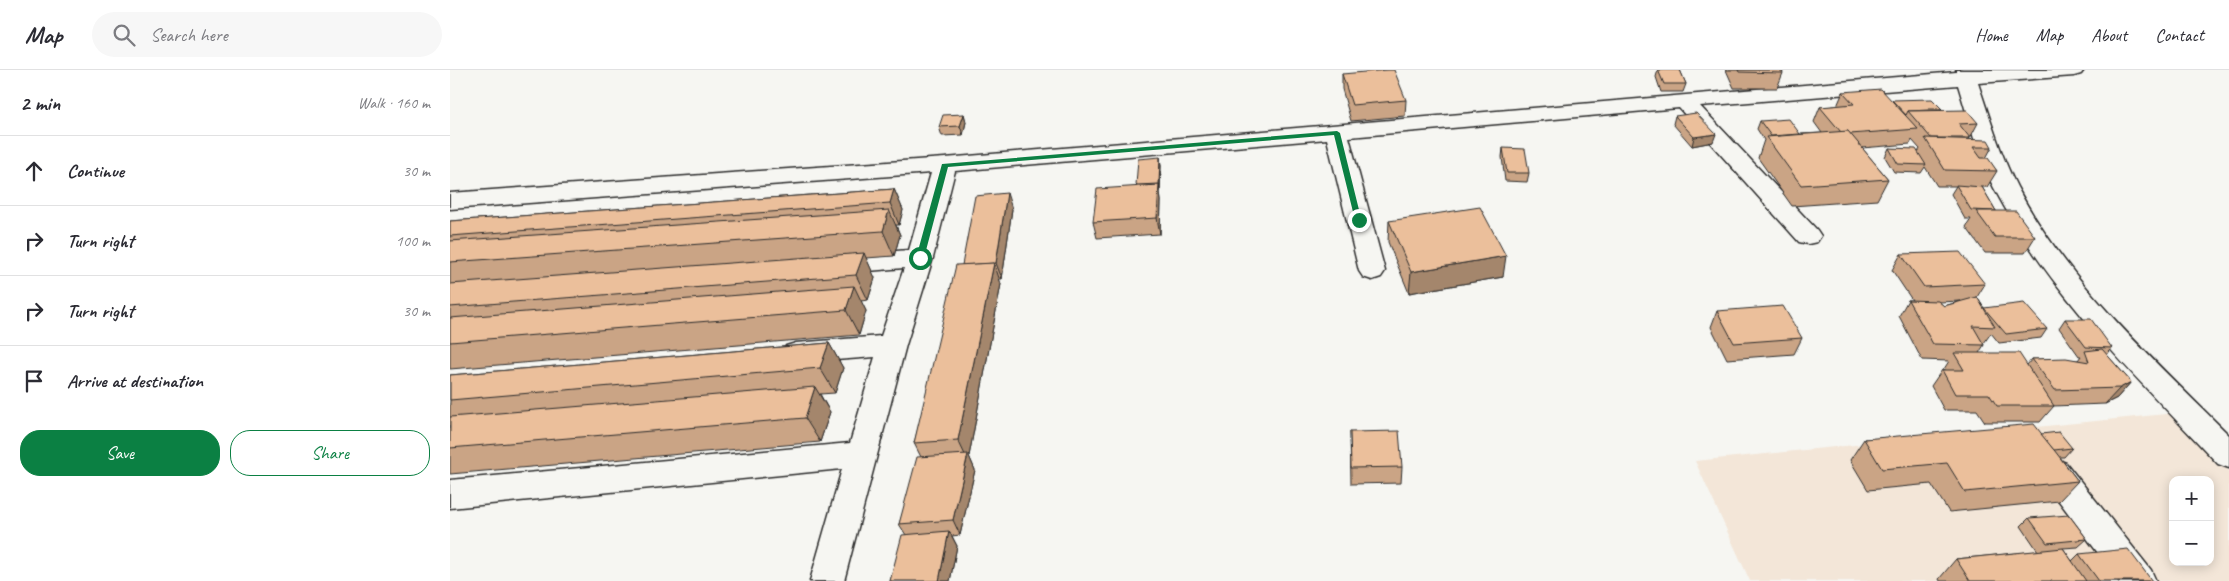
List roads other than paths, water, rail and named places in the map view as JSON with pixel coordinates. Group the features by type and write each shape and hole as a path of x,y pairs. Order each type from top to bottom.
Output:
{"street":[{"path":"1831,70 1861,76"},
{"path":"450,201 945,165 1686,103 1861,76 2074,70"},
{"path":"1966,74 1990,148 2006,187 2036,238 2071,284 2141,363 2229,455"},
{"path":"1686,103 1808,236"},
{"path":"1337,133 1372,271"},
{"path":"824,581 892,345 920,258 945,165"},
{"path":"812,266 920,258"},
{"path":"774,355 892,345"},
{"path":"450,494 862,454"},
{"path":"2055,472 2139,581"}]}
